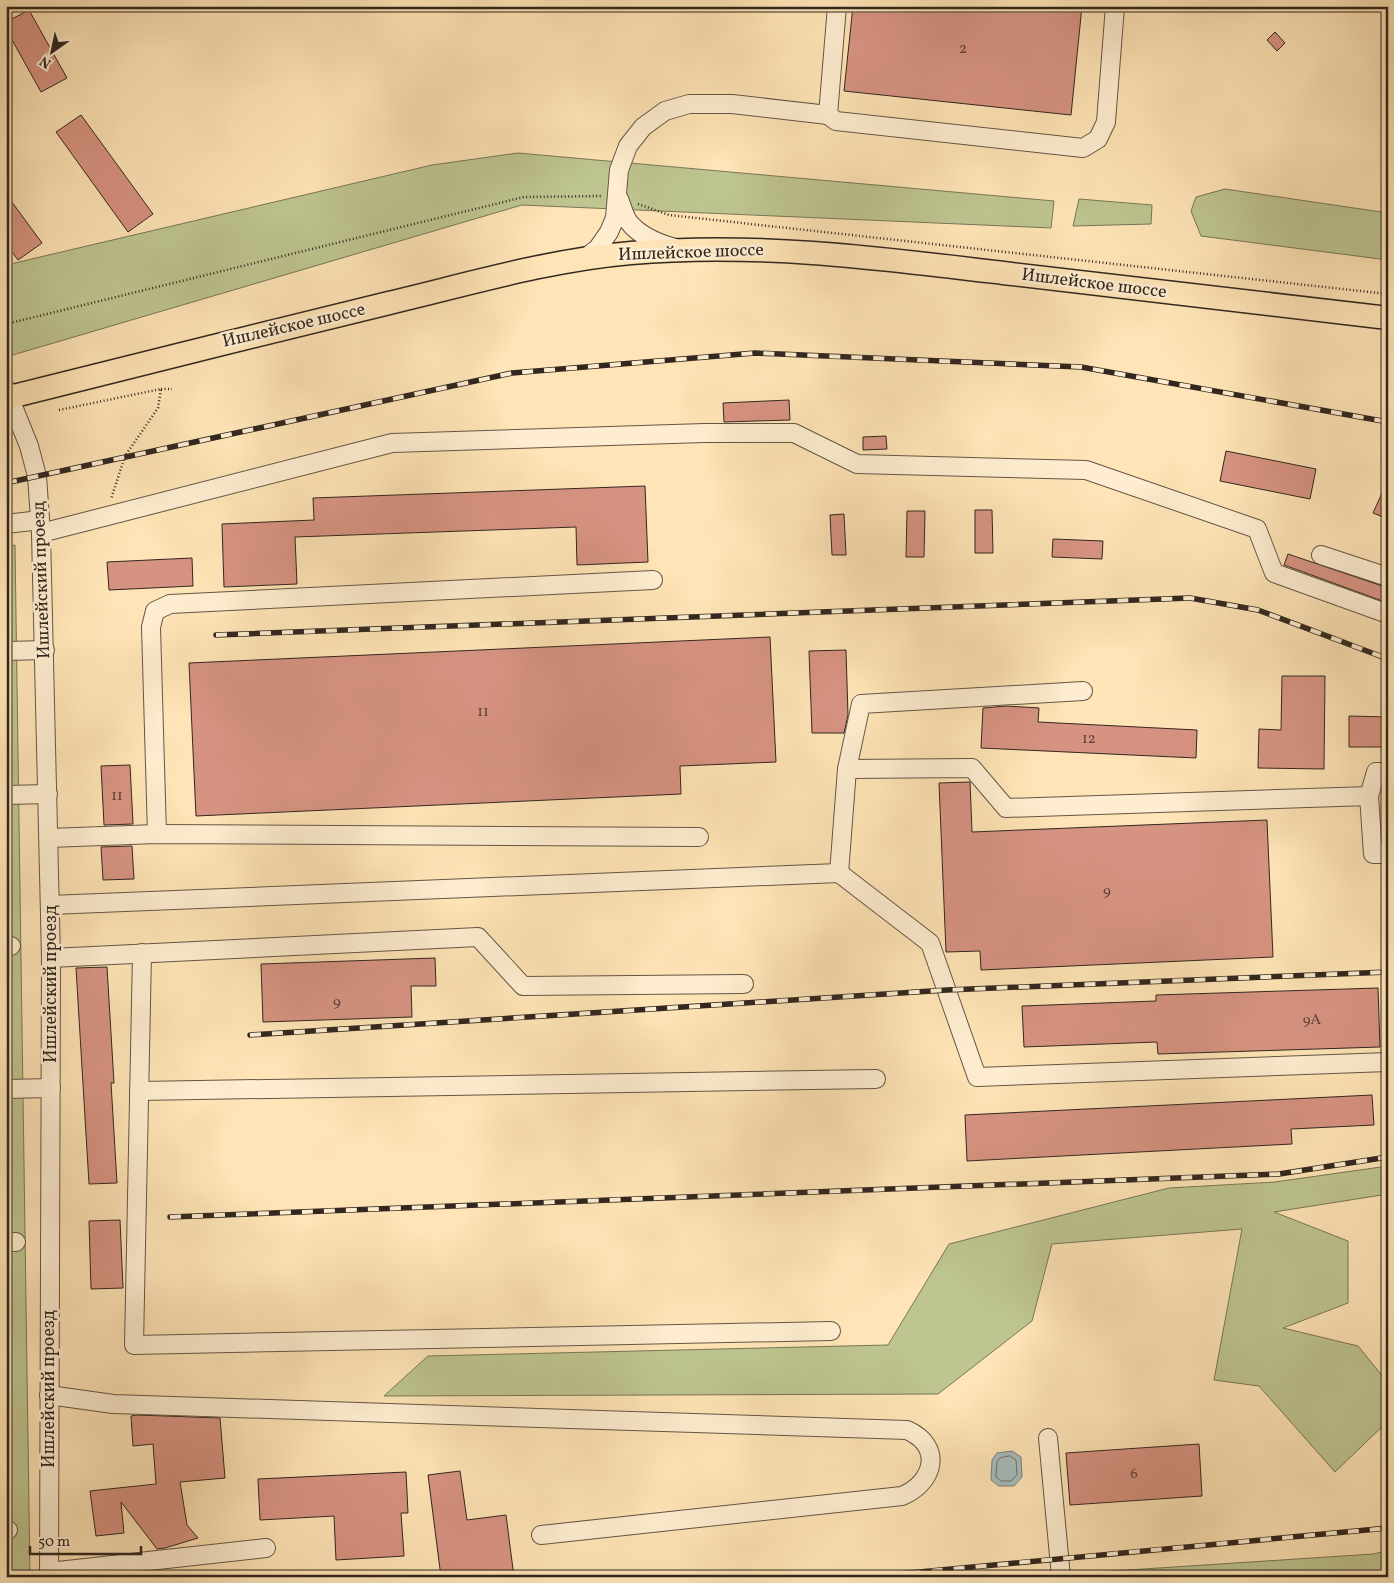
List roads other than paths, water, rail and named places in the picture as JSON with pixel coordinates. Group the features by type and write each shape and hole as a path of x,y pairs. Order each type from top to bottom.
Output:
{"main road":[{"name":"Ишлейское шоссе","path":"8,395 510,274 584,259 630,253 682,250 774,250 952,267 1388,318"}],"street":[{"path":"828,115 837,6"},
{"path":"584,259 598,248 609,232 615,218 618,196 618,170 628,146 643,127 665,111 689,104 732,104 828,115 836,122 1082,148 1098,139 1106,122 1115,6"},
{"path":"618,196 627,220 642,234 659,243 682,250"},
{"name":"Ишлейский проезд","path":"8,395 30,446 37,476 45,650 51,958 48,1395 50,1575"},
{"path":"6,524 40,526 105,516 392,443 704,432 794,432 857,464 1086,470 1257,529 1274,573 1388,614"},
{"path":"1321,555 1388,577"},
{"path":"157,834 151,627 155,611 170,604 653,580"},
{"path":"6,651 45,650"},
{"path":"839,873 847,769 861,704 1083,691"},
{"path":"847,769 972,768 1006,808 1369,796"},
{"path":"1388,772 1376,772 1369,796 1373,854 1388,854"},
{"path":"6,795 48,794"},
{"path":"49,838 157,834 699,837"},
{"path":"50,905 839,873 930,943 977,1077 1388,1062"},
{"path":"51,958 478,936 523,986 744,984"},
{"path":"142,953 134,1344 831,1331"},
{"path":"139,1091 876,1079"},
{"path":"6,1089 51,1088"},
{"path":"48,1395 113,1404 907,1430 919,1436 927,1445 930,1454 929,1468 922,1481 914,1490 902,1496 541,1535"},
{"path":"1048,1438 1061,1577"},
{"path":"50,1575 266,1548"}],"water":[{"path":"1012,1451 1021,1457 1022,1477 1014,1486 999,1486 991,1480 992,1460 997,1453"}],"railway":[{"path":"6,483 512,373 755,353 1081,367 1388,422"},
{"path":"216,635 1190,598 1258,610 1388,659"},
{"path":"250,1035 947,990 1388,972"},
{"path":"170,1217 1279,1174 1388,1157"},
{"path":"866,1577 1388,1528"}]}
